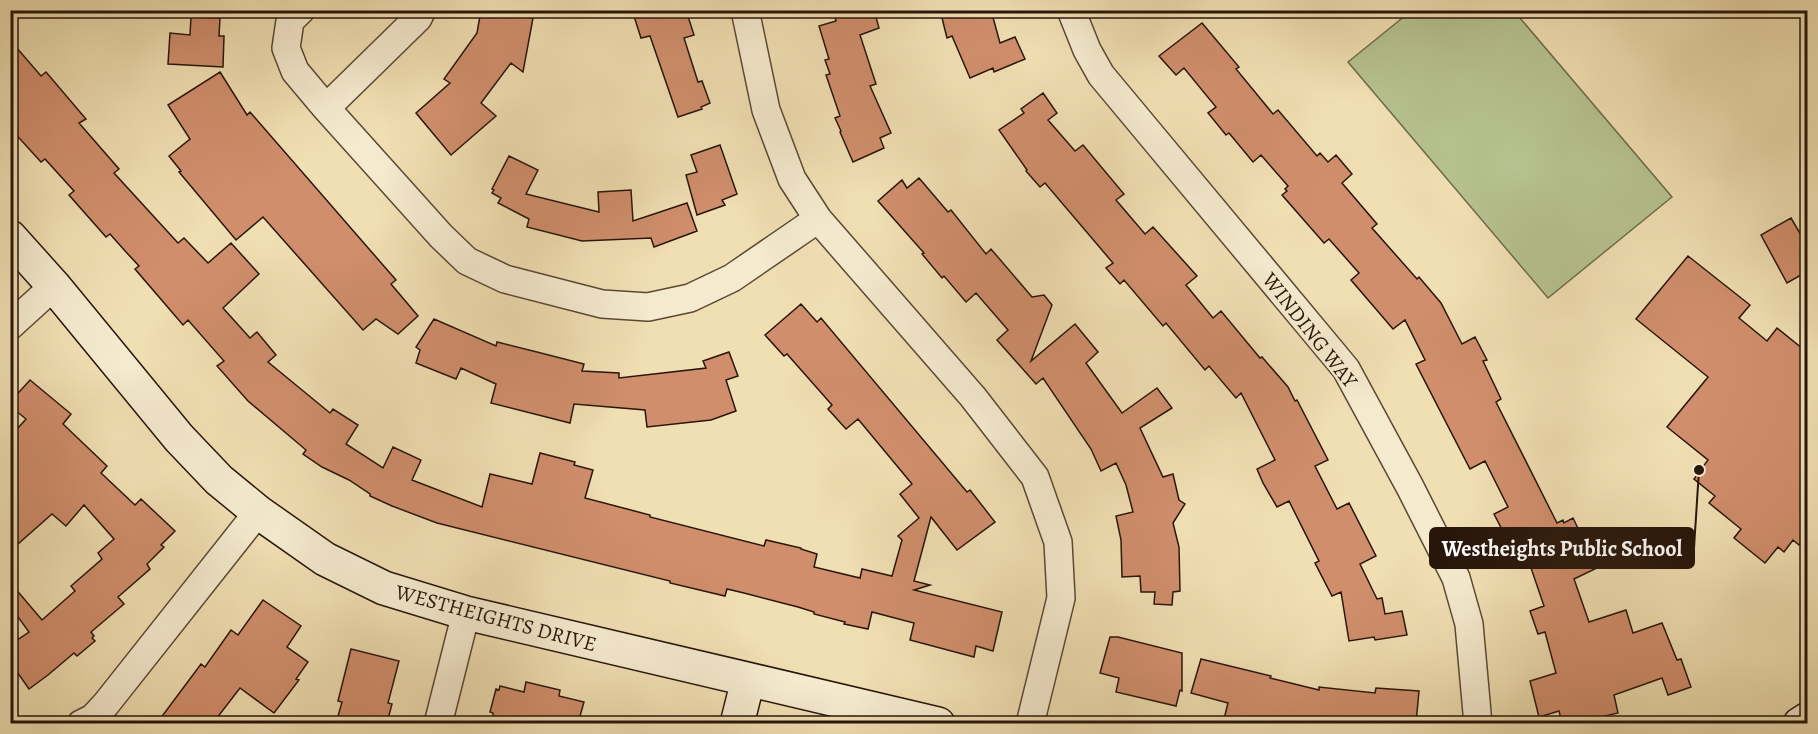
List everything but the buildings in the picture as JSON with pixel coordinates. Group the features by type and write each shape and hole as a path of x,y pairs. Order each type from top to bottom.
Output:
{"street":[{"path":"301,10 290,21 286,48 295,71 441,236 467,261 506,279 602,304 648,307 690,298 732,278 818,219"},
{"path":"326,108 418,18 422,10"},
{"path":"745,10 766,110 792,179 818,219 973,397 1035,477 1058,542 1061,598 1030,723"},
{"name":"WINDING WAY","path":"1071,10 1072,18 1101,75 1346,369 1456,578 1469,624 1478,723"},
{"name":"WESTHEIGHTS DRIVE","path":"10,237 54,286 179,438 219,480 258,512 326,559 384,588 466,613 938,723"},
{"path":"10,326 54,286"},
{"path":"81,723 93,718 106,704 258,512"},
{"path":"438,723 466,613"},
{"path":"737,723 748,680"},
{"path":"1800,723 1808,719"}],"green space":[{"path":"1411,11 1514,11 1672,197 1548,298 1348,62"}],"place":[{"name":"Westheights Public School","path":"1699,470"}]}
